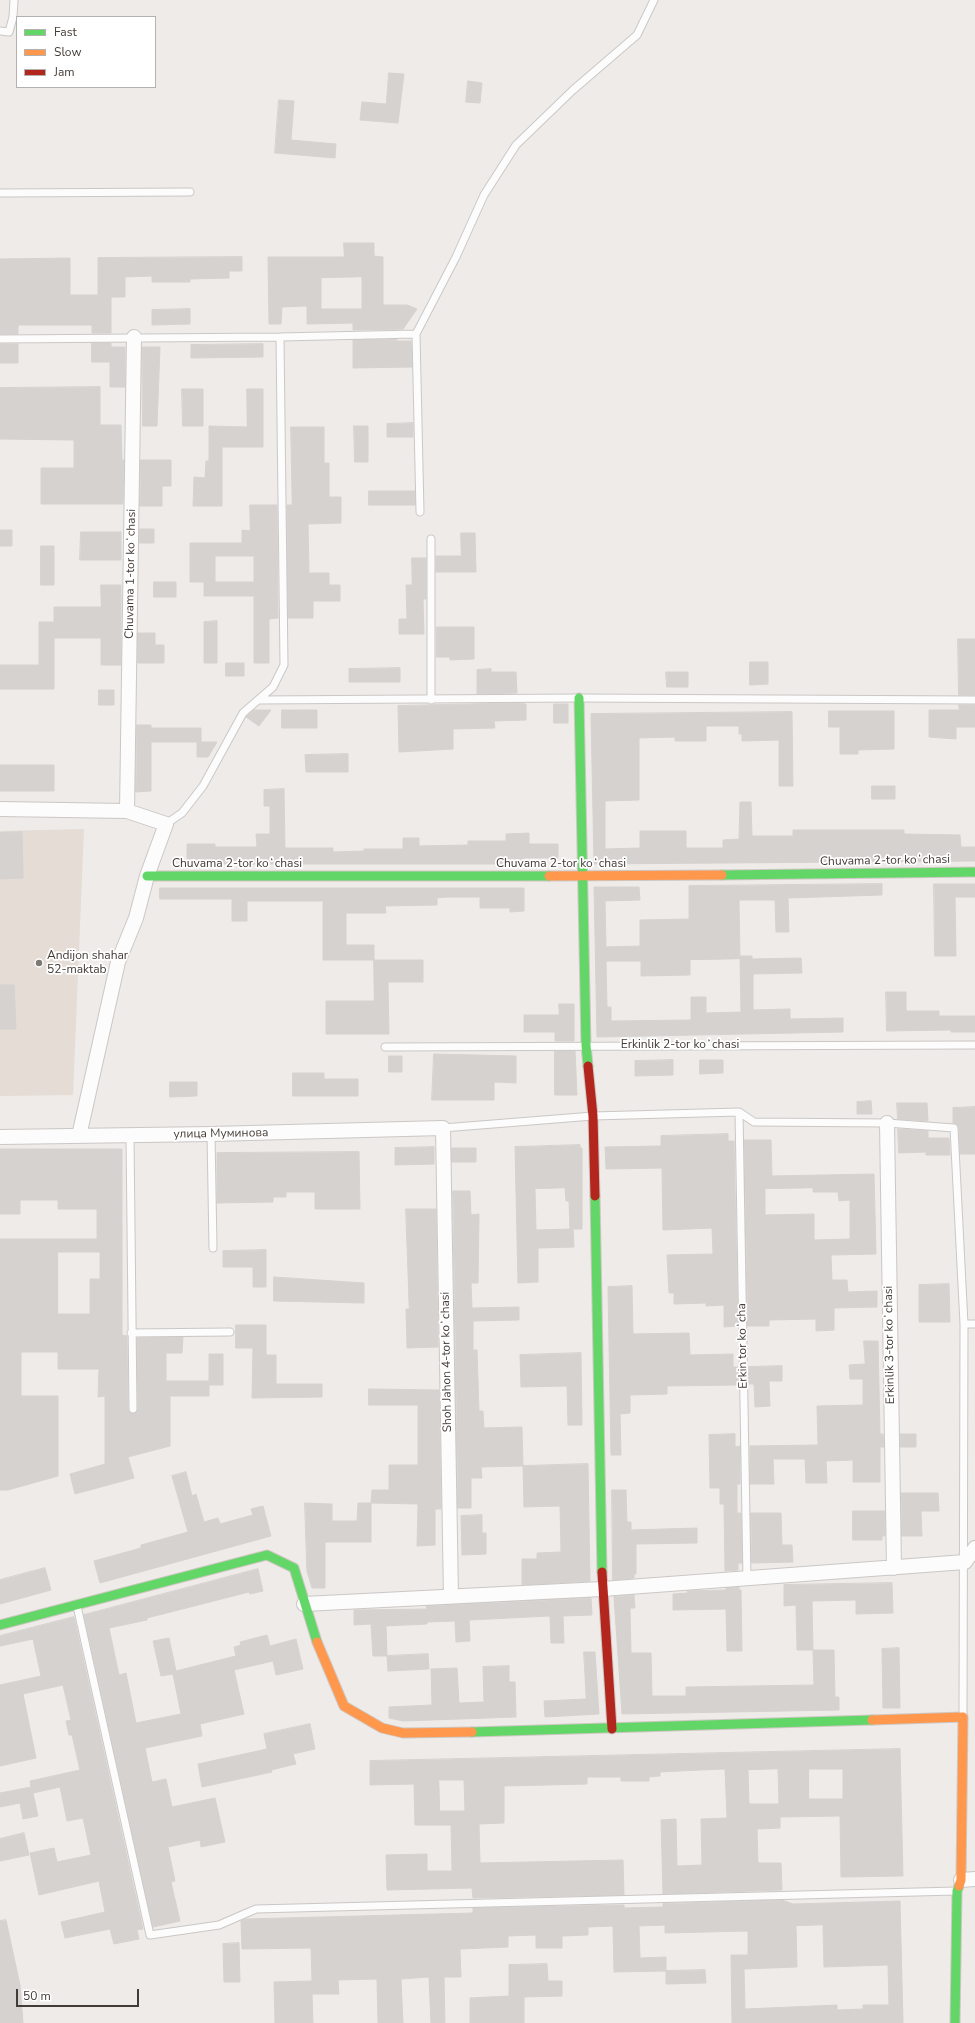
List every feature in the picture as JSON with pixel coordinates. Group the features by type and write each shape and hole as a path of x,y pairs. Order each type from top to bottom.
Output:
{"street":[{"name":"Chuvama 1-tor koʻchasi","path":"127,810 134,337"},
{"path":"579,698 586,1045 593,1116 602,1589 612,1729"},
{"path":"0,809 127,810 166,824 147,876 136,918 118,962 79,1136"},
{"name":"Chuvama 2-tor koʻchasi","path":"147,876 582,876 975,872"},
{"name":"Erkinlik 3-tor koʻchasi","path":"887,1123 894,1568"},
{"name":"улица Муминова","path":"0,1137 130,1136 443,1128"},
{"name":"Shoh Jahon 4-tor koʻchasi","path":"443,1128 451,1597"},
{"path":"304,1604 602,1589 894,1568 965,1562 975,1548"},
{"path":"0,1625 267,1555 294,1568 321,1655 344,1706 382,1728 403,1733 612,1729 969,1717 959,1885 955,2023"},
{"path":"959,1885 975,1879"}],"lane":[{"path":"0,31 9,32 13,17 14,0"},
{"path":"420,512 416,334 456,257 484,195 516,145 573,90 637,35 654,0"},
{"path":"0,192 190,192"},
{"path":"0,339 280,337 416,334"},
{"path":"166,824 182,813 203,786 243,713 273,687 284,665 280,337"},
{"path":"430,700 431,539"},
{"path":"258,700 579,698 975,700"},
{"name":"Erkinlik 2-tor koʻchasi","path":"385,1047 586,1045 975,1045"},
{"path":"443,1128 593,1116 738,1112 754,1122 887,1123 954,1128 964,1324 965,1562 969,1717"},
{"name":"Erkin tor koʻcha","path":"738,1112 747,1579"},
{"path":"211,1134 213,1248"},
{"path":"130,1136 133,1409"},
{"path":"964,1324 975,1324"},
{"path":"131,1333 230,1332"},
{"path":"77,1606 150,1935 219,1925 256,1910 959,1885"}],"shaded area":[{"name":"Andijon shahar 52-maktab","path":"84,829 73,1095 0,1096 0,831"}],"building":[{"path":"389,73 404,74 398,123 360,120 362,102 386,104"},
{"path":"468,81 482,83 480,103 466,102"},
{"path":"279,100 294,101 291,140 336,144 335,158 275,153"},
{"path":"344,243 374,243 374,256 383,257 383,305 407,305 417,309 403,329 353,330 353,323 307,324 307,306 282,307 281,324 269,324 268,257 344,257","holes":["362,277 362,309 321,309 321,278"]},
{"path":"242,257 242,271 229,271 229,278 190,279 190,282 152,282 152,276 125,277 125,297 111,297 111,333 92,333 92,325 18,325 18,334 0,334 0,259 70,258 70,295 98,295 98,258"},
{"path":"190,309 190,324 152,325 152,310"},
{"path":"397,339 396,341 411,341 412,367 353,368 353,340"},
{"path":"92,343 111,343 111,347 125,347 125,387 110,387 110,362 92,362"},
{"path":"0,344 18,344 18,363 0,363"},
{"path":"263,344 263,357 191,358 191,345"},
{"path":"142,347 160,347 157,426 143,426"},
{"path":"100,387 100,425 121,425 122,460 124,460 123,504 41,504 41,468 74,468 74,440 0,439 0,388"},
{"path":"182,389 203,389 203,426 183,426"},
{"path":"247,389 263,389 263,447 222,447 222,506 193,506 194,477 205,478 206,461 209,461 209,426 247,427"},
{"path":"413,423 413,437 387,437 387,424"},
{"path":"354,426 368,426 368,462 355,462"},
{"path":"291,427 324,427 324,463 329,463 329,497 341,497 341,523 308,524 309,573 329,573 329,585 340,585 340,601 313,601 313,618 288,618 287,505 292,505"},
{"path":"141,460 171,460 171,486 162,486 162,506 140,506"},
{"path":"369,491 415,491 415,505 369,505"},
{"path":"250,505 277,505 278,618 269,619 269,663 254,663 254,596 204,596 204,582 190,582 190,543 242,543 242,530 250,531","holes":["215,556 254,556 254,582 215,582"]},
{"path":"140,529 154,529 154,543 140,543"},
{"path":"0,530 12,530 12,546 0,546"},
{"path":"81,532 121,532 121,560 80,560"},
{"path":"461,533 475,533 476,572 436,572 436,556 461,556"},
{"path":"41,546 54,546 54,585 41,585"},
{"path":"412,558 426,558 426,599 423,599 424,634 399,634 399,619 407,619 406,585 412,585"},
{"path":"154,582 176,582 176,597 154,597"},
{"path":"101,585 121,585 121,665 101,665 101,638 54,638 54,689 0,689 0,665 39,665 39,622 54,622 54,607 101,607"},
{"path":"217,621 217,663 204,663 204,622"},
{"path":"437,627 474,627 474,659 450,660 450,657 437,657"},
{"path":"138,633 155,633 155,645 164,645 164,663 138,663"},
{"path":"958,639 975,639 975,695 959,695"},
{"path":"750,662 768,662 768,684 750,685"},
{"path":"226,663 244,663 244,676 226,676"},
{"path":"400,668 400,682 349,682 349,669"},
{"path":"491,669 491,672 516,672 517,693 477,694 477,670"},
{"path":"666,672 688,672 688,687 667,687"},
{"path":"99,690 114,690 114,705 99,705"},
{"path":"526,704 526,720 494,721 495,728 453,729 453,749 399,752 398,706"},
{"path":"554,704 568,704 568,723 554,723"},
{"path":"959,705 975,705 975,727 956,727 956,739 929,737 929,710 959,710"},
{"path":"254,710 271,710 259,726 246,717"},
{"path":"282,710 317,710 317,728 282,728"},
{"path":"829,711 894,711 894,749 858,750 858,754 840,754 840,727 829,727"},
{"path":"792,712 793,786 779,786 779,740 742,741 742,734 739,734 739,726 706,726 706,741 675,741 675,737 639,738 639,800 605,801 605,849 640,848 640,831 686,831 686,848 723,848 723,840 739,839 740,802 751,802 752,836 793,836 793,830 904,830 904,834 960,835 961,847 975,847 975,861 594,864 591,714"},
{"path":"137,725 151,725 151,728 201,728 201,742 217,742 208,757 197,757 197,742 151,742 151,791 136,792"},
{"path":"348,754 348,772 306,772 305,755"},
{"path":"0,765 54,765 54,791 0,791"},
{"path":"872,786 895,786 895,799 872,799"},
{"path":"284,789 285,848 333,848 333,852 364,851 364,849 403,849 403,838 419,838 419,846 468,845 468,841 506,841 506,834 529,833 529,844 558,844 558,858 524,858 524,864 187,864 187,844 215,844 215,847 257,847 256,834 270,834 270,806 264,806 264,790"},
{"path":"22,832 23,878 0,879 0,833"},
{"path":"882,884 882,895 788,898 789,932 776,932 775,900 739,900 740,959 740,956 752,956 752,959 801,958 802,973 753,974 753,1010 790,1009 790,1019 843,1018 843,1032 597,1037 594,887 639,887 640,900 605,901 606,947 640,946 640,920 689,919 689,886","holes":["740,959 741,1012 706,1013 706,997 691,997 691,1020 611,1021 611,1007 607,1007 606,961 641,961 641,976 690,975 690,960"]},
{"path":"934,884 975,884 975,897 955,897 956,956 935,956"},
{"path":"160,888 524,888 524,911 510,912 510,908 480,908 480,897 447,897 437,898 437,905 385,906 386,913 346,913 346,945 374,945 374,960 323,960 323,901 247,901 247,921 232,921 232,899 160,899"},
{"path":"374,960 423,960 423,982 388,982 389,1034 326,1034 326,1001 374,1001"},
{"path":"0,985 14,985 16,1029 0,1029"},
{"path":"886,992 906,992 906,1011 939,1011 939,1016 975,1016 975,1032 951,1032 951,1030 887,1031"},
{"path":"559,1004 574,1004 574,1041 555,1041 555,1032 524,1032 524,1015 559,1015"},
{"path":"555,1051 575,1051 577,1095 555,1095"},
{"path":"434,1054 516,1056 516,1083 494,1082 494,1100 432,1100"},
{"path":"389,1056 402,1056 402,1072 389,1072"},
{"path":"673,1060 673,1075 635,1076 635,1061"},
{"path":"700,1060 723,1060 723,1073 700,1074"},
{"path":"293,1073 324,1073 324,1079 358,1079 358,1096 293,1096"},
{"path":"170,1082 197,1082 197,1096 170,1097"},
{"path":"871,1101 872,1114 857,1114 857,1102"},
{"path":"897,1103 927,1103 928,1121 898,1119"},
{"path":"975,1107 975,1154 960,1154 959,1128 957,1124 953,1123 953,1108"},
{"path":"898,1129 928,1131 928,1138 949,1138 950,1155 926,1155 926,1152 899,1153"},
{"path":"728,1134 728,1141 734,1141 738,1326 724,1327 724,1305 706,1306 706,1303 674,1304 674,1293 669,1293 667,1255 713,1254 712,1228 663,1230 662,1168 606,1169 605,1147 661,1146 661,1136"},
{"path":"744,1140 771,1140 772,1176 874,1174 876,1254 831,1255 832,1280 847,1280 848,1292 877,1291 877,1307 834,1308 834,1330 816,1331 816,1319 769,1320 769,1326 748,1326","holes":["813,1188 813,1192 838,1192 839,1201 850,1200 850,1239 814,1240 814,1214 765,1215 765,1189"]},
{"path":"580,1145 580,1148 582,1148 582,1229 573,1229 574,1247 538,1248 538,1282 518,1283 515,1147","holes":["565,1188 566,1201 569,1201 570,1229 536,1230 535,1189"]},
{"path":"434,1147 434,1164 395,1165 395,1148"},
{"path":"452,1148 476,1148 476,1162 452,1162"},
{"path":"0,1149 122,1149 122,1335 127,1336 128,1409 130,1413 135,1413 138,1409 137,1338 183,1337 182,1353 166,1353 166,1381 209,1381 209,1354 223,1354 223,1385 209,1385 209,1396 170,1396 170,1446 128,1457 134,1478 75,1494 70,1474 105,1464 105,1396 98,1397 99,1369 58,1369 58,1352 21,1352 21,1396 58,1396 58,1476 8,1490 0,1490 0,1239 97,1239 97,1209 58,1209 58,1200 20,1200 20,1214 0,1214","holes":["58,1252 100,1252 100,1279 90,1279 90,1314 58,1314"]},
{"path":"359,1152 360,1209 315,1209 315,1192 286,1192 286,1197 273,1197 273,1202 217,1203 217,1153"},
{"path":"453,1191 470,1191 471,1215 479,1214 478,1283 471,1283 472,1308 519,1307 519,1320 473,1321 473,1350 477,1350 479,1411 483,1411 484,1428 522,1427 523,1466 481,1467 482,1478 471,1478 471,1508 458,1508"},
{"path":"406,1209 436,1209 438,1347 407,1348 406,1309 409,1309"},
{"path":"266,1250 266,1287 253,1287 253,1267 223,1267 223,1251"},
{"path":"274,1277 364,1283 364,1303 274,1301"},
{"path":"949,1284 950,1322 919,1322 919,1285"},
{"path":"632,1286 633,1334 689,1333 690,1355 733,1354 733,1367 738,1367 739,1385 667,1386 667,1394 630,1395 630,1413 620,1414 621,1455 611,1455 608,1287"},
{"path":"236,1325 266,1325 266,1355 276,1355 276,1384 322,1384 322,1397 252,1398 253,1348 236,1348"},
{"path":"864,1341 878,1341 880,1434 883,1434 884,1447 880,1447 880,1482 853,1482 853,1460 826,1461 827,1483 806,1483 805,1459 773,1459 774,1484 750,1484 750,1446 818,1445 817,1406 863,1405 863,1379 850,1379 849,1365 865,1364"},
{"path":"581,1353 582,1425 568,1425 567,1386 521,1387 520,1355"},
{"path":"782,1366 782,1381 769,1381 770,1406 755,1407 754,1384 749,1384 748,1367"},
{"path":"369,1389 439,1390 441,1509 435,1509 435,1545 417,1546 418,1504 371,1503 372,1490 389,1490 389,1465 418,1465 418,1405 369,1405"},
{"path":"735,1434 735,1447 740,1446 740,1484 737,1484 737,1513 741,1513 742,1563 738,1563 738,1570 725,1571 724,1504 720,1504 720,1488 710,1488 709,1435"},
{"path":"900,1434 916,1434 916,1447 901,1447"},
{"path":"588,1464 590,1581 522,1585 522,1559 537,1559 537,1553 561,1552 560,1506 524,1507 523,1466"},
{"path":"186,1472 192,1496 196,1494 204,1522 218,1518 220,1524 253,1515 251,1509 263,1506 271,1536 100,1583 94,1561 141,1548 141,1545 188,1532 172,1476"},
{"path":"612,1490 626,1490 627,1522 631,1522 631,1530 697,1528 697,1543 636,1544 636,1574 634,1574 634,1578 613,1580"},
{"path":"901,1493 938,1493 939,1511 921,1511 922,1536 902,1536"},
{"path":"305,1503 332,1504 332,1521 357,1521 358,1503 371,1503 371,1542 325,1542 325,1588 312,1588 307,1571"},
{"path":"853,1511 885,1511 885,1536 882,1536 882,1540 853,1540"},
{"path":"751,1513 781,1513 782,1545 792,1545 793,1562 752,1563"},
{"path":"482,1515 482,1533 486,1533 486,1554 462,1555 461,1516"},
{"path":"45,1568 51,1590 0,1604 0,1580"},
{"path":"258,1569 263,1591 250,1594 249,1592 147,1618 147,1620 109,1628 119,1675 126,1673 136,1723 181,1714 173,1674 161,1676 153,1641 169,1638 176,1671 236,1656 234,1647 241,1645 240,1642 267,1635 270,1646 296,1639 303,1669 276,1675 273,1661 234,1670 244,1714 200,1724 202,1736 145,1748 152,1782 166,1779 172,1807 215,1798 225,1842 201,1847 200,1840 168,1847 175,1881 171,1882 180,1921 153,1927 84,1615"},
{"path":"892,1583 893,1613 856,1614 856,1600 812,1601 813,1650 797,1650 796,1605 784,1606 784,1585"},
{"path":"739,1587 739,1590 741,1590 742,1651 727,1651 726,1609 673,1610 673,1594 688,1593 687,1591 726,1590 726,1588"},
{"path":"634,1595 635,1608 630,1608 631,1653 651,1653 652,1696 686,1696 686,1687 814,1685 813,1650 834,1650 835,1697 839,1697 839,1710 622,1714 614,1597"},
{"path":"591,1598 592,1615 563,1616 564,1643 551,1643 550,1616 469,1620 470,1641 456,1642 455,1621 427,1622 427,1624 386,1626 387,1656 373,1656 371,1624 354,1625 354,1610 427,1609 426,1606"},
{"path":"74,1617 143,1929 137,1930 139,1939 114,1944 110,1929 65,1938 61,1922 105,1912 99,1881 39,1895 30,1853 54,1848 57,1862 91,1855 83,1818 67,1821 60,1787 33,1793 38,1816 23,1819 20,1803 0,1807 0,1793 31,1787 30,1781 80,1770 72,1735 69,1735 66,1721 71,1720 63,1685 23,1694 36,1758 0,1766 0,1685 41,1676 33,1639 0,1646 0,1636"},
{"path":"899,1648 900,1708 883,1708 882,1649"},
{"path":"584,1652 595,1652 599,1714 545,1717 544,1701 586,1699"},
{"path":"428,1654 429,1669 388,1671 387,1656"},
{"path":"509,1666 509,1682 515,1682 516,1717 403,1721 389,1718 389,1707 432,1705 431,1669 457,1668 459,1703 484,1702 483,1667"},
{"path":"310,1724 315,1749 293,1754 296,1764 271,1770 272,1772 202,1787 198,1764 267,1749 264,1734"},
{"path":"900,1749 903,1876 841,1877 840,1816 780,1817 780,1828 757,1829 758,1863 781,1863 782,1890 663,1894 661,1820 676,1819 677,1866 702,1865 701,1819 727,1818 725,1769 660,1772 660,1776 649,1777 649,1781 621,1781 621,1777 587,1777 587,1784 504,1786 504,1823 479,1824 480,1863 623,1860 624,1895 473,1898 472,1888 387,1890 386,1855 427,1854 427,1871 452,1871 451,1825 415,1825 414,1784 370,1785 370,1761","holes":["778,1769 779,1804 749,1804 748,1770","809,1769 843,1769 843,1799 809,1799","439,1780 464,1780 465,1811 440,1811"]},
{"path":"24,1833 29,1855 0,1861 0,1839"},
{"path":"782,1900 793,1904 900,1901 903,2023 732,2023 731,1955 748,1955 748,1931 665,1933 665,1925 639,1926 640,1958 666,1957 666,1971 614,1972 613,1926 588,1927 588,1935 562,1936 562,1948 536,1948 536,1935 508,1936 508,1947 460,1949 461,1977 444,1977 445,2023 431,2023 429,1977 401,1979 403,2023 378,2023 377,1979 338,1980 339,1994 312,1994 313,2023 275,2023 274,1982 312,1981 311,1948 242,1949 241,1921 246,1919 473,1913 473,1908 624,1905 624,1908 663,1907 663,1904","holes":["823,1925 824,1967 888,1965 889,2005 863,2005 863,2009 837,2010 837,2005 745,2009 744,1969 797,1967 796,1926"]},
{"path":"6,1920 20,1985 23,2023 0,2023 0,1921"},
{"path":"239,1943 240,1982 224,1982 223,1944"},
{"path":"547,1964 548,1981 562,1981 562,1996 524,1997 524,2023 470,2023 470,1998 509,1996 509,1965"},
{"path":"705,1970 706,1983 666,1984 666,1971"}],"traffic: fast":[{"path":"579,698 586,1045 588,1066"},
{"path":"722,875 975,872"},
{"path":"147,876 549,876"},
{"path":"595,1196 602,1572"},
{"path":"0,1625 267,1555 294,1568 317,1642"},
{"path":"472,1732 872,1720"},
{"path":"955,2023 957,1891 959,1886"}],"traffic: slow":[{"path":"549,876 722,875"},
{"path":"317,1642 344,1706 382,1728 403,1733 472,1732"},
{"path":"872,1720 963,1717 961,1880 959,1886"}],"traffic: jam":[{"path":"588,1066 593,1116 595,1196"},
{"path":"602,1572 612,1729"}],"place":[{"name":"Andijon shahar 52-maktab","path":"39,963"}]}
